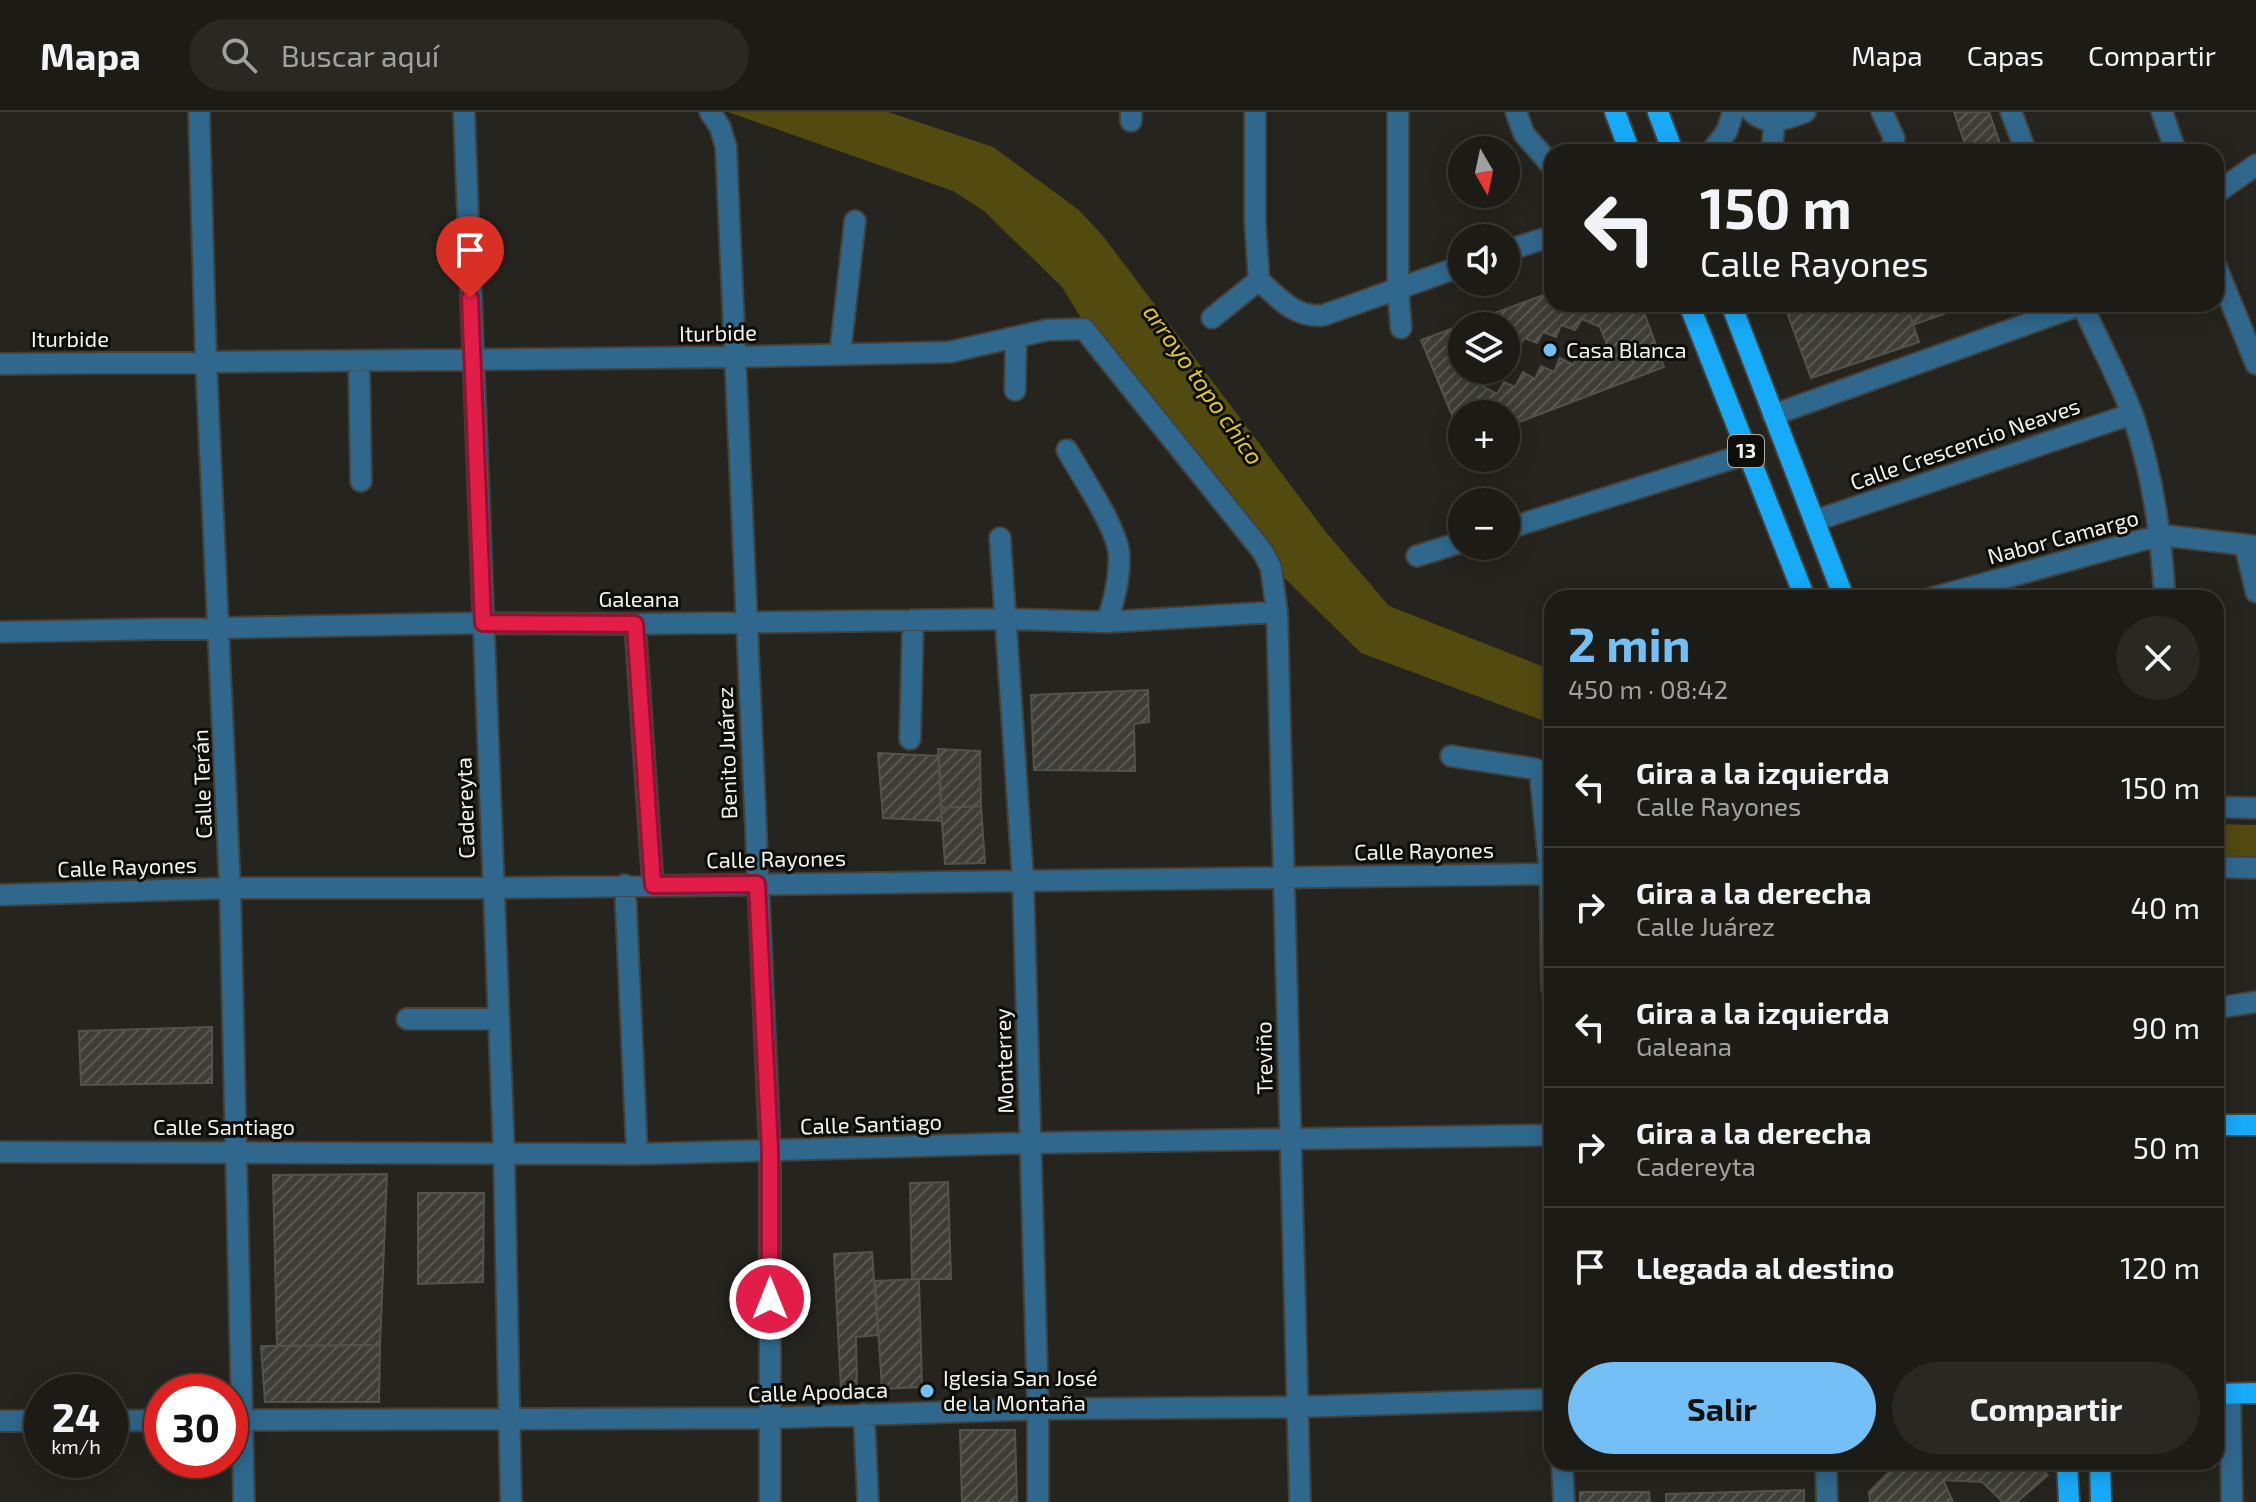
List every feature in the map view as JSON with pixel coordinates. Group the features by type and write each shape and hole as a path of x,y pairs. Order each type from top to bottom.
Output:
{"main road":[{"path":"1615,112 1627,144"},
{"path":"1658,112 1670,144"},
{"name":"13","path":"1692,312 1802,590"},
{"name":"13","path":"1734,312 1841,590"},
{"path":"2224,1125 2256,1125"},
{"path":"2224,1394 2256,1393"},
{"path":"2067,1470 2069,1502"},
{"path":"2100,1470 2101,1502"}],"street":[{"name":"Calle Terán","path":"199,112 206,362 230,888 237,1374"},
{"name":"Cadereyta","path":"464,112 504,1154 511,1502"},
{"name":"Benito Juárez","path":"710,112 720,127 726,147 770,1151 770,1502"},
{"path":"1255,112 1255,222 1259,280 1296,311 1314,316 1324,315 1448,271"},
{"path":"1398,112 1398,288 1401,328"},
{"path":"1516,112 1524,134 1544,157"},
{"path":"1717,144 1727,131 1733,112"},
{"path":"1752,112 1774,123 1805,112"},
{"path":"1882,112 1894,138 1892,144"},
{"path":"2011,112 2023,144"},
{"path":"2162,112 2173,144"},
{"path":"1773,144 1774,123"},
{"path":"2224,187 2256,165"},
{"path":"840,354 855,221"},
{"path":"1520,246 1544,239"},
{"path":"1212,318 1259,280"},
{"path":"2224,284 2254,350"},
{"path":"1773,415 2060,312"},
{"path":"2086,312 2132,414 2150,474 2161,535 2164,590"},
{"name":"Iturbide","path":"0,364 950,352 1047,330 1084,329 1263,552 1271,568 1277,612"},
{"path":"1015,390 1016,338"},
{"path":"359,361 361,481"},
{"name":"Calle Crescencio Neaves","path":"1814,521 2132,414"},
{"path":"1067,450 1111,528 1119,552 1117,592 1107,622"},
{"path":"1520,525 1747,454"},
{"name":"Nabor Camargo","path":"1961,590 2161,535 2250,546"},
{"name":"Monterrey","path":"1000,538 1023,879 1038,1502"},
{"path":"1417,556 1448,546"},
{"path":"2250,546 2256,592"},
{"name":"Galeana","path":"0,632 483,623 1007,619 1107,622 1277,612"},
{"name":"Treviño","path":"1277,612 1300,1502"},
{"path":"910,739 913,620"},
{"path":"635,624 653,885"},
{"path":"1451,756 1536,769 1543,780 1544,792"},
{"path":"2224,807 2256,808"},
{"path":"2224,867 2256,868"},
{"name":"Calle Rayones","path":"0,895 230,888 492,888 1544,874"},
{"path":"625,885 637,1154"},
{"path":"2224,1007 2256,1002"},
{"path":"407,1019 499,1019"},
{"name":"Calle Santiago","path":"0,1152 235,1150 637,1154 1030,1143 1544,1135"},
{"name":"Calle Apodaca","path":"248,1420 769,1418 1038,1409 1298,1407 1544,1399"},
{"path":"2224,1406 2232,1502"},
{"path":"864,1414 868,1502"},
{"path":"0,1421 24,1421"},
{"path":"1562,1470 1564,1502"},
{"path":"1826,1470 1827,1502"},
{"name":"Calle Terán","path":"242,1478 244,1502"}],"water":[{"name":"arroyo topo chico","path":"728,112 888,112 993,147 1079,210 1103,236 1325,531 1389,606 1544,667 1544,721 1361,653 1270,564 1094,339 1062,287 984,211 953,191"},
{"path":"2224,824 2256,825 2256,867 2224,866"}],"building":[{"path":"1954,112 1989,112 2000,144 1965,144"},
{"path":"1544,295 1544,312 1644,312 1664,367 1520,422 1520,400 1448,400 1448,405 1421,340 1448,330 1448,384 1520,384 1520,312 1497,312"},
{"path":"1787,312 1909,312 1919,342 1811,378"},
{"path":"1909,312 1950,312 1913,325"},
{"path":"1582,319 1600,327 1607,344 1577,356 1573,365 1560,358 1554,372 1541,366 1535,379 1523,372 1520,378 1520,346 1524,338 1537,343 1543,332 1556,337 1561,325 1575,330"},
{"path":"1479,384 1503,384 1497,394"},
{"path":"1148,690 1149,722 1134,724 1135,771 1034,770 1031,695"},
{"path":"938,749 980,751 981,806 941,808"},
{"path":"878,753 939,756 942,821 883,818"},
{"path":"981,806 985,863 945,864 941,808"},
{"path":"212,1027 212,1083 81,1085 79,1031"},
{"path":"387,1174 380,1345 277,1346 273,1175"},
{"path":"948,1182 951,1279 912,1279 910,1183"},
{"path":"418,1193 484,1193 483,1282 418,1284"},
{"path":"872,1252 878,1335 856,1337 857,1389 841,1389 834,1254"},
{"path":"919,1279 922,1387 882,1389 875,1281"},
{"path":"380,1345 379,1402 265,1402 261,1346"},
{"path":"960,1430 1015,1430 1017,1502 962,1502"},
{"path":"1891,1470 2042,1470 2048,1475 2017,1502 2003,1502 1982,1482 1943,1480 1953,1502 1870,1502 1869,1492"},
{"path":"1804,1490 1804,1502 1666,1502 1666,1494"},
{"path":"1580,1492 1649,1492 1650,1502 1580,1502"}],"place":[{"name":"Casa Blanca","path":"1550,350"},
{"name":"Iglesia San José de la Montaña","path":"927,1391"}],"route":[{"path":"470,298 483,623 635,624 653,885 757,884 770,1151 770,1299"}]}
